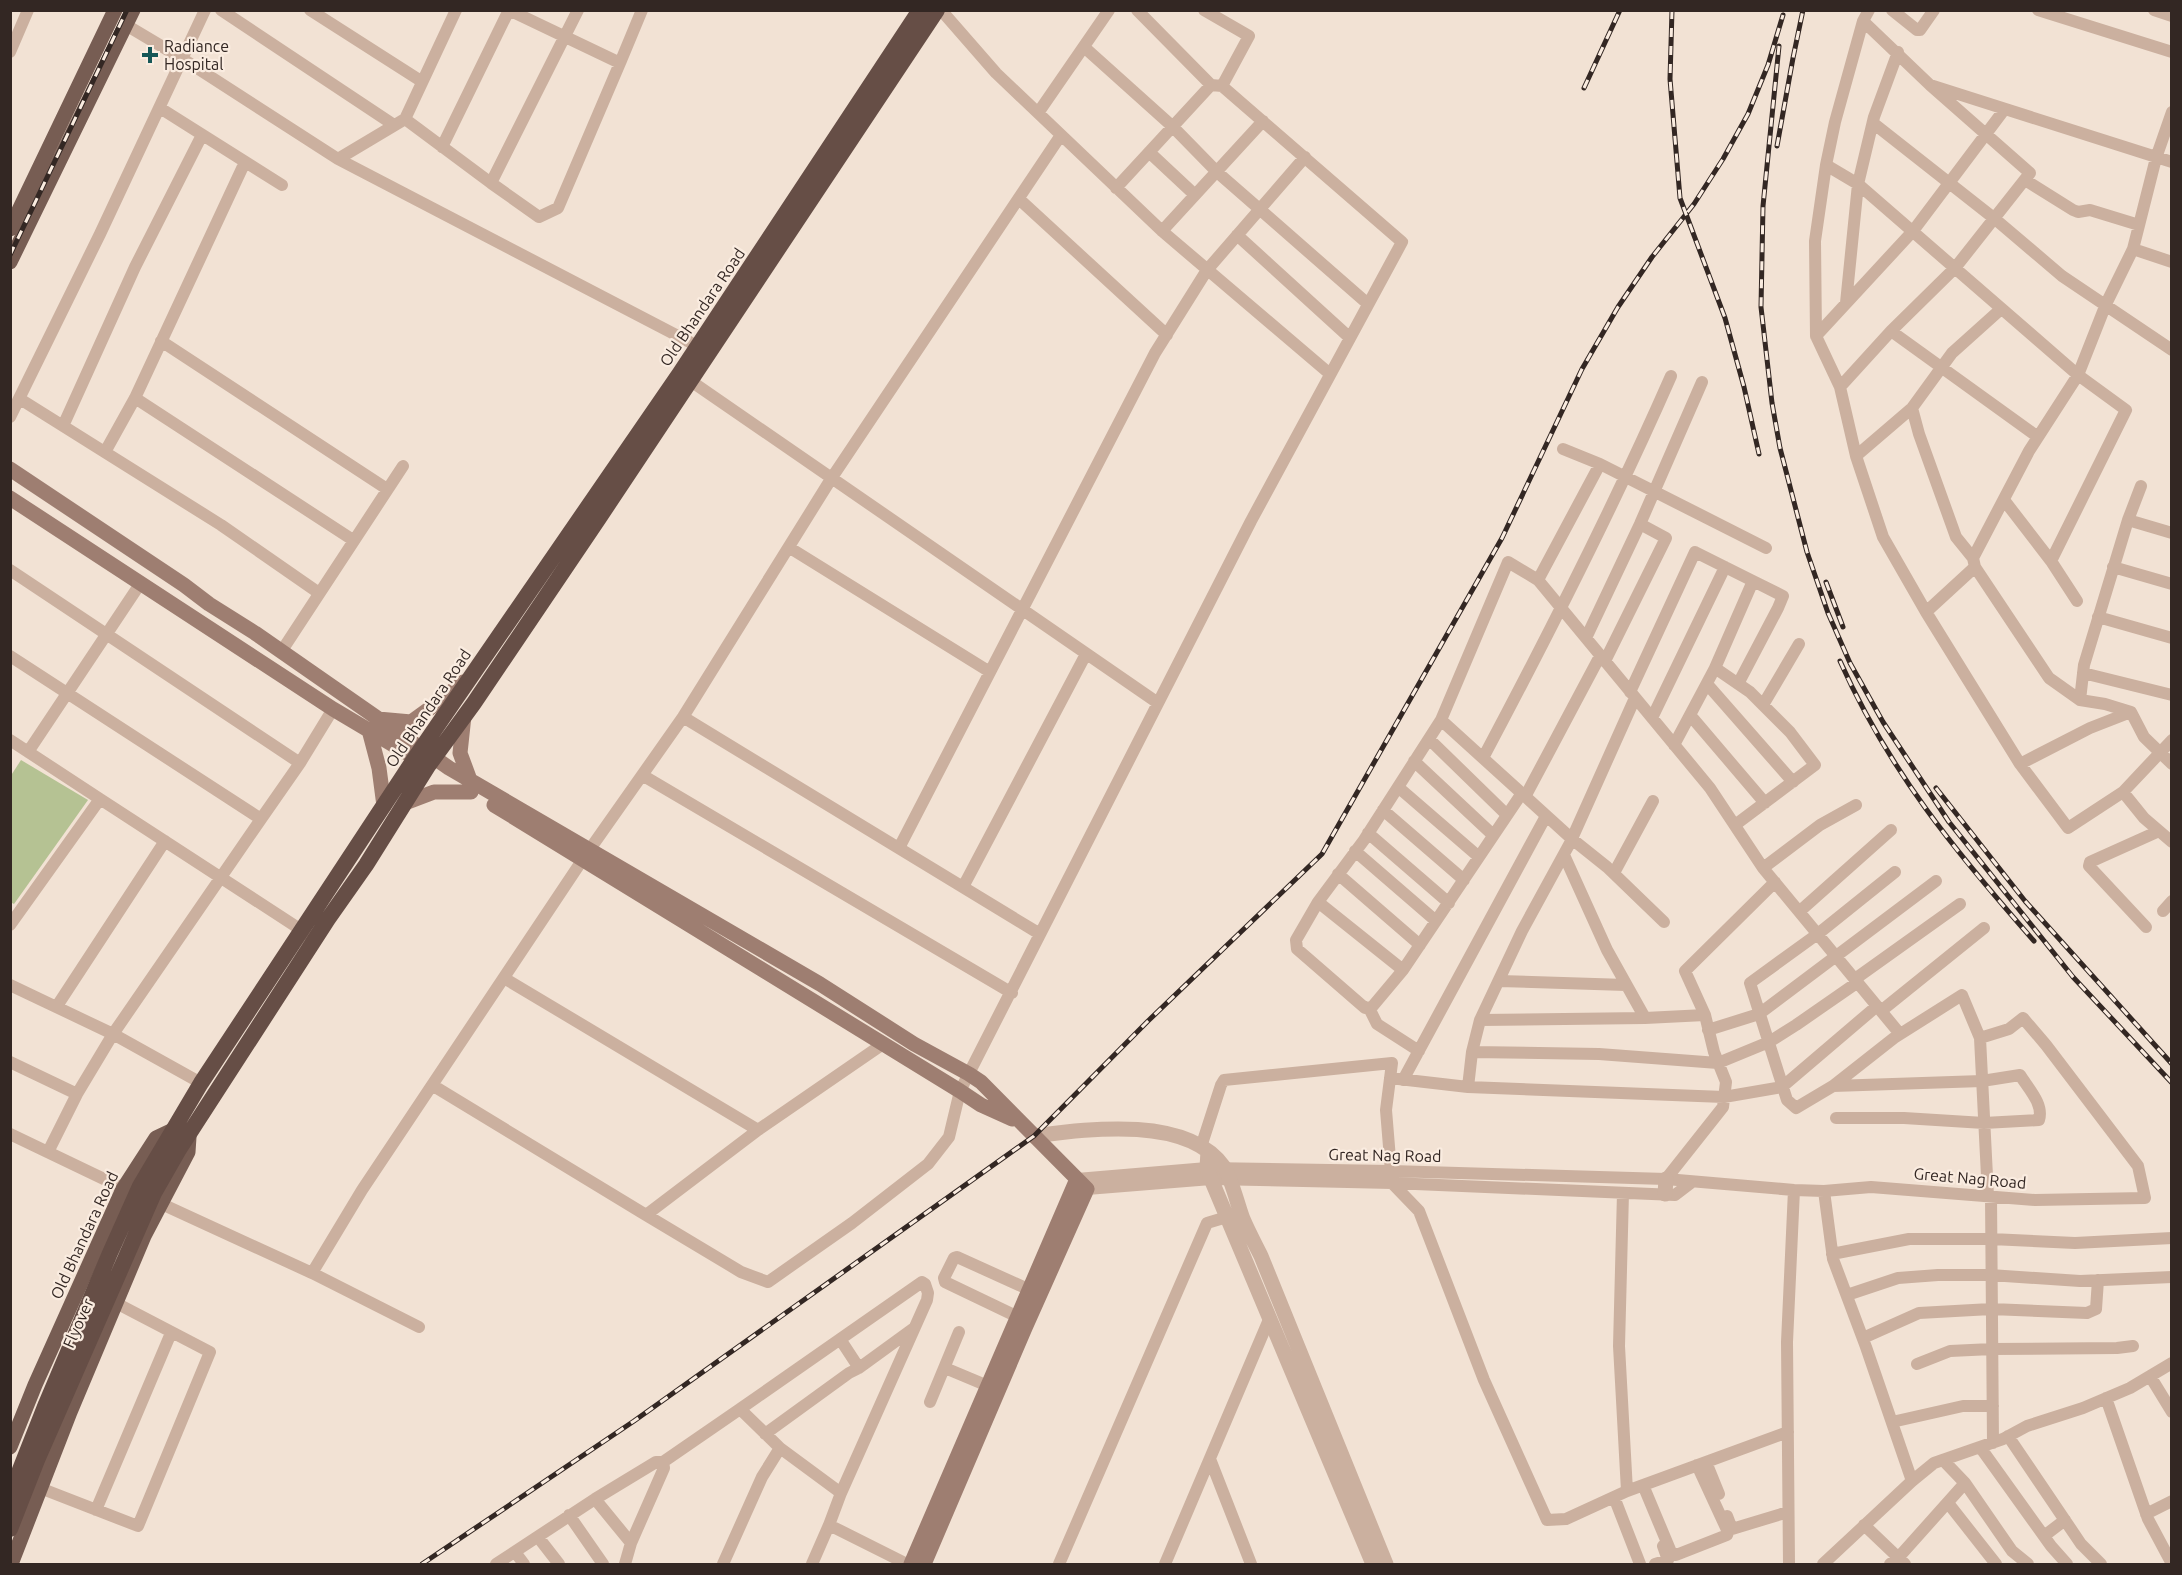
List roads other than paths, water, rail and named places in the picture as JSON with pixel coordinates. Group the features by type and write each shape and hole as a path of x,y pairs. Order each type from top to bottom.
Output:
{"highway":[{"path":"704,349 794,226 819,184 939,10"},
{"name":"Old Bhandara Road","path":"177,1139 201,1083 309,935 384,806 424,758 474,673 534,598 704,349 919,11"},
{"path":"177,1139 222,1082 309,935 366,865 405,803 424,758 464,716 534,598"},
{"name":"Flyover","path":"10,1495 140,1186 177,1139"},
{"name":"Flyover","path":"10,1529 177,1139"}],"main road":[{"path":"10,229 115,10"},
{"path":"10,262 133,10"},
{"path":"10,469 281,652 374,725 424,758 587,854 820,984 914,1044 981,1082 1017,1121 1082,1184"},
{"path":"10,498 333,709 374,725 411,722 474,673"},
{"path":"464,716 460,753 470,786"},
{"path":"374,725 384,806"},
{"path":"405,803 434,792 470,786"},
{"path":"587,854 981,1106 1017,1121"},
{"name":"Old Bhandara Road","path":"10,1447 35,1385 123,1189 156,1138 177,1139"},
{"path":"11,1564 116,1303 160,1203 188,1152 177,1139"},
{"path":"909,1564 1030,1290 1082,1184"},
{"path":"924,1564 1025,1328 1082,1184"}],"street":[{"path":"10,52 28,10"},
{"path":"10,417 205,10"},
{"path":"221,10 442,147 538,217 558,208 642,10"},
{"path":"310,10 325,14 421,81"},
{"path":"338,159 399,122 456,10"},
{"path":"442,147 509,10 620,63"},
{"path":"491,183 578,10"},
{"path":"939,10 996,73 1162,231 1330,374"},
{"path":"1038,113 1109,10"},
{"path":"432,1085 741,1272 768,1282 852,1223 928,1164 949,1137 960,1091 1251,521 1402,242 1263,121 1216,85 1137,10"},
{"path":"1116,188 1173,126 1216,85 1249,36 1204,10"},
{"path":"1892,10 1917,30 1920,30 1934,10"},
{"path":"2038,10 2172,52"},
{"path":"2154,10 2172,16"},
{"path":"1840,387 1891,331 1955,268 2030,173 1930,85 1866,16"},
{"path":"1866,16 1835,122 1826,165 1815,241 1816,336 1840,387 1856,456 1883,537 1926,612 2020,764 2068,828 2122,792 2172,740"},
{"path":"126,25 338,159 704,349"},
{"path":"1084,47 1173,126 1217,172 1368,304"},
{"path":"1846,303 1858,184 1873,123 1898,52"},
{"path":"1930,85 2172,162"},
{"path":"160,108 282,185"},
{"path":"1816,336 1913,231 2004,110"},
{"path":"1926,612 1974,562 2038,437 2078,375 2106,304 2133,249 2156,158 2172,112"},
{"path":"1162,231 1263,121"},
{"path":"1873,123 1995,219 2062,276 2172,350"},
{"path":"63,426 135,267 202,135"},
{"path":"312,1273 362,1190 587,854 683,717 831,480 1062,135"},
{"path":"1149,152 1195,195"},
{"path":"899,848 1021,610 1167,335 1207,270 1305,158"},
{"path":"105,452 135,398 245,162"},
{"path":"1826,165 1858,184 2078,375 2126,411 2051,561"},
{"path":"2025,180 2078,212 2090,210 2139,225"},
{"path":"1019,199 1167,335"},
{"path":"1237,235 1350,338"},
{"path":"2133,249 2172,262"},
{"path":"1856,456 1912,408 1952,353 2001,309"},
{"path":"1891,331 2038,437"},
{"path":"161,341 387,489"},
{"path":"1483,758 1562,610 1626,477 1671,376"},
{"path":"685,377 831,480 1158,703"},
{"path":"1586,638 1640,524 1702,382"},
{"path":"135,398 353,540"},
{"path":"20,399 221,525 319,593"},
{"path":"1912,408 1956,537 2049,678 2080,700 2105,704 2131,712 2144,738 2172,764"},
{"path":"1563,449 1600,464 1766,548"},
{"path":"1538,580 1600,464"},
{"path":"281,652 403,466"},
{"path":"2080,700 2083,673 2098,617 2141,486"},
{"path":"2004,500 2051,561 2077,601"},
{"path":"2128,520 2172,533"},
{"path":"1369,1008 1403,970 1493,835 1523,795 1602,659 1666,538 1640,524"},
{"path":"790,548 990,672"},
{"path":"1468,1087 1472,1052 1480,1020 1522,931 1572,839 1695,552 1783,596 1779,608 1738,684"},
{"path":"1369,1008 1365,1008 1297,949 1296,940 1318,902 1368,833 1441,720 1508,562 1538,580 1710,788 1763,868 1838,956 1900,1034"},
{"path":"1652,718 1725,567"},
{"path":"2113,567 2172,584"},
{"path":"10,570 300,763"},
{"path":"1674,745 1715,668 1753,582"},
{"path":"28,752 140,584"},
{"path":"2098,617 2172,638"},
{"path":"1763,705 1799,644"},
{"path":"963,887 1086,654"},
{"path":"10,656 261,819"},
{"path":"1715,668 1763,705 1790,732 1815,765 1735,825"},
{"path":"2083,673 2172,695"},
{"path":"1707,684 1793,782"},
{"path":"48,1152 77,1094 113,1034 300,763 333,709"},
{"path":"2020,764 2090,728 2131,712"},
{"path":"1690,715 1765,803"},
{"path":"683,717 1040,934"},
{"path":"1441,720 1572,839 1614,873 1665,922"},
{"path":"1429,739 1507,815"},
{"path":"10,740 309,935"},
{"path":"1414,761 1493,835"},
{"path":"642,775 1011,993"},
{"path":"1398,787 1479,857"},
{"path":"2122,792 2144,818 2172,842"},
{"path":"12,918 100,799"},
{"path":"1614,873 1653,801"},
{"path":"1763,868 1820,825 1856,805"},
{"path":"1383,810 1464,880"},
{"path":"1546,816 1419,1051 1397,1079 1386,1110 1392,1177 1419,1211 1484,1380 1547,1520 1566,1519 1636,1487 1788,1432"},
{"path":"1800,911 1891,830"},
{"path":"2146,927 2089,866 2090,862 2108,853 2159,831"},
{"path":"1368,833 1449,903"},
{"path":"57,1006 165,841"},
{"path":"1355,851 1436,921"},
{"path":"1564,855 1607,950 1645,1018"},
{"path":"1895,872 1819,933 1750,983 1782,1087 1787,1100 1796,1108 1833,1086 1900,1034 1962,995 1980,1038 1991,1239 1994,1443"},
{"path":"1338,874 1420,945"},
{"path":"1708,1030 1759,1014 1936,881"},
{"path":"1392,1177 1623,1193 1665,1186 1723,1107 1726,1082 1718,1063 1705,1015 1685,971 1775,882"},
{"path":"2163,911 2172,900"},
{"path":"1318,902 1403,970"},
{"path":"1472,1052 1599,1054 1718,1063 1769,1042 1796,1025 1960,904"},
{"path":"1397,1079 1468,1087 1724,1097 1782,1087 1879,1008 1984,928"},
{"path":"504,978 758,1130"},
{"path":"1498,981 1626,985"},
{"path":"10,985 113,1034 201,1083"},
{"path":"1369,1008 1377,1024 1419,1051"},
{"path":"1480,1020 1705,1015"},
{"name":"Great Nag Road","path":"1082,1184 1209,1173 1665,1186 1692,1182 1824,1191 1871,1186 2035,1200 2145,1198 2138,1166 2023,1018 2009,1029 1980,1038"},
{"path":"646,1215 758,1130 883,1044"},
{"path":"10,1062 77,1094"},
{"path":"1373,1564 1276,1313 1262,1256 1209,1173 1204,1149 1224,1080 1392,1063 1397,1079"},
{"path":"1833,1086 1982,1081 2020,1075 2035,1098 2041,1113 2039,1120 1984,1123 1904,1118 1836,1118"},
{"path":"1034,1136 1107,1127 1174,1136 1204,1149 1227,1174 1234,1215"},
{"path":"10,1134 123,1189 160,1203 312,1273 419,1327"},
{"path":"1789,1564 1787,1342 1794,1190"},
{"path":"1824,1191 1832,1254 1912,1481"},
{"path":"1623,1193 1619,1346 1636,1487 1668,1557 1668,1560 1655,1564"},
{"path":"1059,1564 1208,1223 1234,1215"},
{"path":"1832,1254 1909,1239 1991,1239 2075,1243 2172,1238"},
{"path":"1018,1317 945,1281 944,1278 954,1258 957,1257 1030,1290"},
{"path":"1847,1295 1898,1278 1938,1275 1990,1275 2080,1281 2172,1277"},
{"path":"1863,1338 1919,1313 1991,1310 2086,1313 2096,1310 2098,1280"},
{"path":"496,1564 595,1499 656,1462 663,1462 922,1282 928,1293 915,1328 812,1564"},
{"path":"40,1488 138,1526 210,1352 116,1303"},
{"path":"1165,1564 1276,1313"},
{"path":"1276,1313 1386,1564"},
{"path":"765,1434 915,1328"},
{"path":"930,1402 959,1332"},
{"path":"96,1510 171,1333"},
{"path":"840,1339 859,1368"},
{"path":"1917,1364 1950,1351 1992,1348 2133,1346"},
{"path":"1823,1564 1934,1463 1994,1443 2027,1426 2130,1388 2172,1363"},
{"path":"945,1368 988,1386"},
{"path":"2150,1376 2172,1412"},
{"path":"2106,1398 2146,1514 2172,1564"},
{"path":"1892,1422 1963,1406 1993,1406"},
{"path":"740,1408 780,1448 842,1493"},
{"path":"2008,1436 2081,1544 2101,1564"},
{"path":"1980,1447 2067,1564"},
{"path":"723,1564 762,1477 780,1448"},
{"path":"1210,1459 1251,1564"},
{"path":"1943,1460 1965,1483 2012,1551 2025,1563"},
{"path":"625,1564 631,1543 664,1468 663,1462"},
{"path":"1636,1487 1671,1552 1676,1555 1728,1533 1702,1463"},
{"path":"1702,1463 1732,1529 1788,1512"},
{"path":"1864,1525 1898,1562 1965,1483"},
{"path":"1614,1497 1640,1564"},
{"path":"595,1499 631,1543"},
{"path":"2146,1514 2172,1501"},
{"path":"1948,1503 1996,1564"},
{"path":"569,1515 603,1564"},
{"path":"2044,1536 2065,1520"},
{"path":"829,1525 909,1564"},
{"path":"538,1537 559,1564"},
{"path":"515,1552 524,1564"}],"railway":[{"path":"10,255 127,10"},
{"path":"1584,88 1620,10"},
{"path":"1672,10 1670,79 1680,198 1725,318 1759,454"},
{"path":"1777,146 1803,10"},
{"path":"422,1564 634,1421 1034,1136 1148,1021 1322,854 1502,538 1582,369 1618,307 1652,257 1694,204 1748,114 1768,65 1783,15"},
{"path":"1779,46 1763,206 1761,307 1772,403 1780,448 1807,552 1828,613 1850,663 1883,722 1949,822 2073,977 2172,1083"},
{"path":"1826,582 1843,627"},
{"path":"1840,661 1859,701 1902,774 1977,875 2034,941"},
{"path":"1936,788 2025,901 2172,1064"}],"place":[{"name":"Radiance Hospital","path":"150,55"}]}
